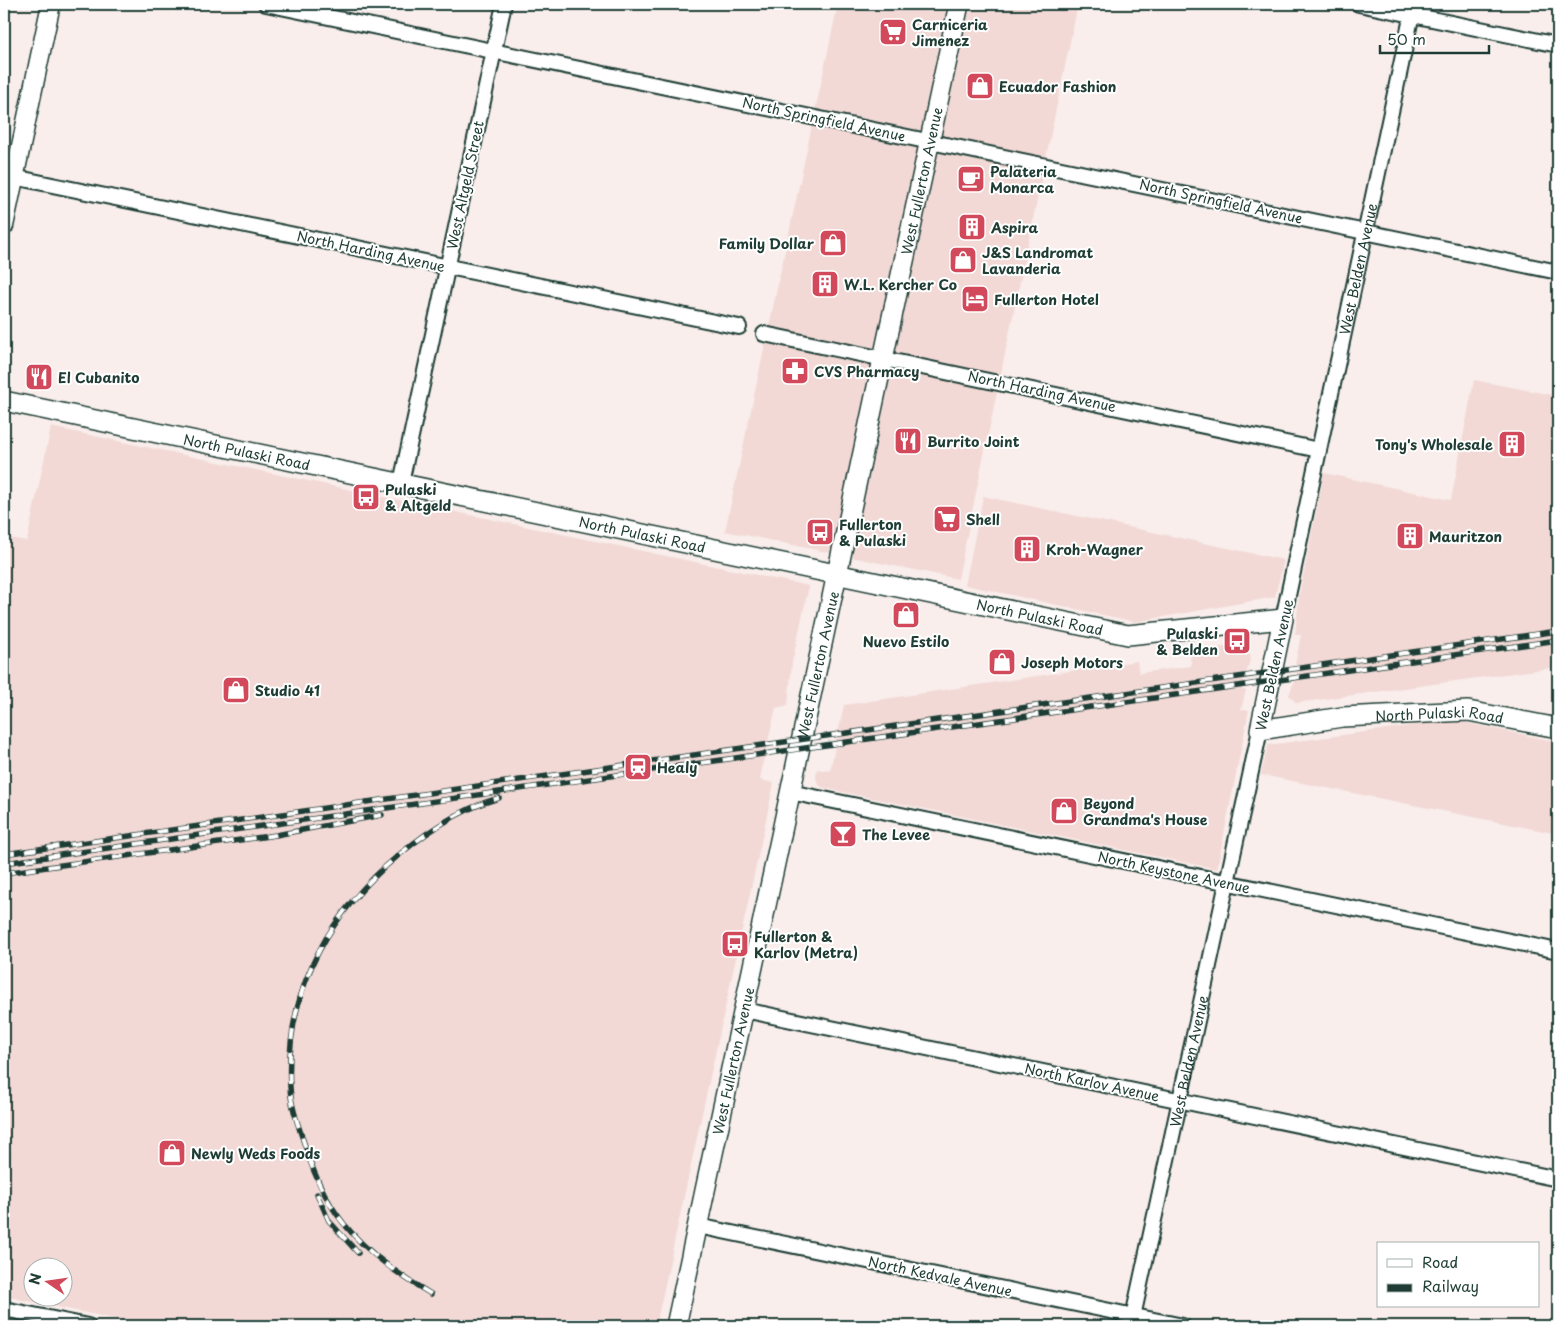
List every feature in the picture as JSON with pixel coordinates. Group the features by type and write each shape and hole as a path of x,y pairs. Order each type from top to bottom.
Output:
{"main road":[{"name":"West Fullerton Avenue","path":"676,1326 959,4"},
{"name":"North Pulaski Road","path":"4,401 1128,635 1283,619"},
{"name":"West Belden Avenue","path":"1260,730 1283,619"},
{"name":"North Pulaski Road","path":"1260,730 1342,716 1468,711 1558,728"}],"street":[{"path":"4,226 9,176 51,4"},
{"name":"North Springfield Avenue","path":"266,4 1558,272"},
{"name":"West Altgeld Street","path":"401,483 504,4"},
{"path":"1359,4 1413,9 1558,45"},
{"name":"West Belden Avenue","path":"1283,619 1413,9"},
{"name":"North Harding Avenue","path":"9,176 739,327"},
{"name":"North Harding Avenue","path":"764,334 1319,450"},
{"name":"West Belden Avenue","path":"1132,1321 1260,730"},
{"name":"North Keystone Avenue","path":"790,792 1558,951"},
{"name":"North Karlov Avenue","path":"744,1010 1558,1179"},
{"name":"North Kedvale Avenue","path":"698,1226 1132,1321 1183,1326"},
{"path":"4,1309 88,1326"}],"shaded area":[{"path":"838,4 1078,4 958,579 725,531"},
{"path":"1474,380 1558,396 1558,667 1296,703 1289,695 1295,683 1298,665 1295,665 1301,635 1295,635 1299,596 1324,473 1451,500"},
{"path":"51,427 809,586 792,663 788,705 776,708 764,758 760,780 774,783 656,1326 149,1326 62,1308 72,1308 72,1258 22,1258 22,1300 4,1296 4,537 27,541"},
{"path":"983,496 1284,560 1275,597 1135,622 965,585"},
{"path":"1243,644 1251,656 1242,690 1246,690 1241,710 1249,710 1217,869 823,788 818,784 816,778 817,769 830,771 844,705 1137,661 1139,673 1191,666 1190,652"},
{"path":"1453,720 1558,742 1558,834 1261,775 1268,745"}],"railway":[{"path":"4,854 1558,631"},
{"path":"4,863 1558,640"},
{"path":"431,1294 399,1274 369,1250 343,1222 323,1192 309,1158 292,1102 290,1055 294,1024 301,994 312,965 326,938 363,889 386,866 425,835 453,817 499,798"},
{"path":"4,873 276,835 382,815"},
{"path":"317,1194 329,1221 358,1253"}],"place":[{"name":"Carniceria Jimenez","path":"893,32"},
{"name":"Ecuador Fashion","path":"980,86"},
{"name":"Palateria Monarca","path":"971,179"},
{"name":"Aspira","path":"972,227"},
{"name":"Family Dollar","path":"833,243"},
{"name":"J&S Landromat Lavanderia","path":"963,260"},
{"name":"W.L. Kercher Co","path":"825,284"},
{"name":"Fullerton Hotel","path":"975,299"},
{"name":"CVS Pharmacy","path":"795,371"},
{"name":"El Cubanito","path":"39,377"},
{"name":"Burrito Joint","path":"908,441"},
{"name":"Tony's Wholesale","path":"1512,444"},
{"name":"Pulaski & Altgeld","path":"366,497"},
{"name":"Shell","path":"947,519"},
{"name":"Fullerton & Pulaski","path":"820,532"},
{"name":"Mauritzon","path":"1410,536"},
{"name":"Kroh-Wagner","path":"1027,549"},
{"name":"Nuevo Estilo","path":"906,615"},
{"name":"Pulaski & Belden","path":"1237,641"},
{"name":"Joseph Motors","path":"1002,662"},
{"name":"Studio 41","path":"236,690"},
{"name":"Healy","path":"638,767"},
{"name":"Beyond Grandma's House","path":"1064,811"},
{"name":"The Levee","path":"843,834"},
{"name":"Fullerton & Karlov (Metra)","path":"735,944"},
{"name":"Newly Weds Foods","path":"172,1153"}]}
